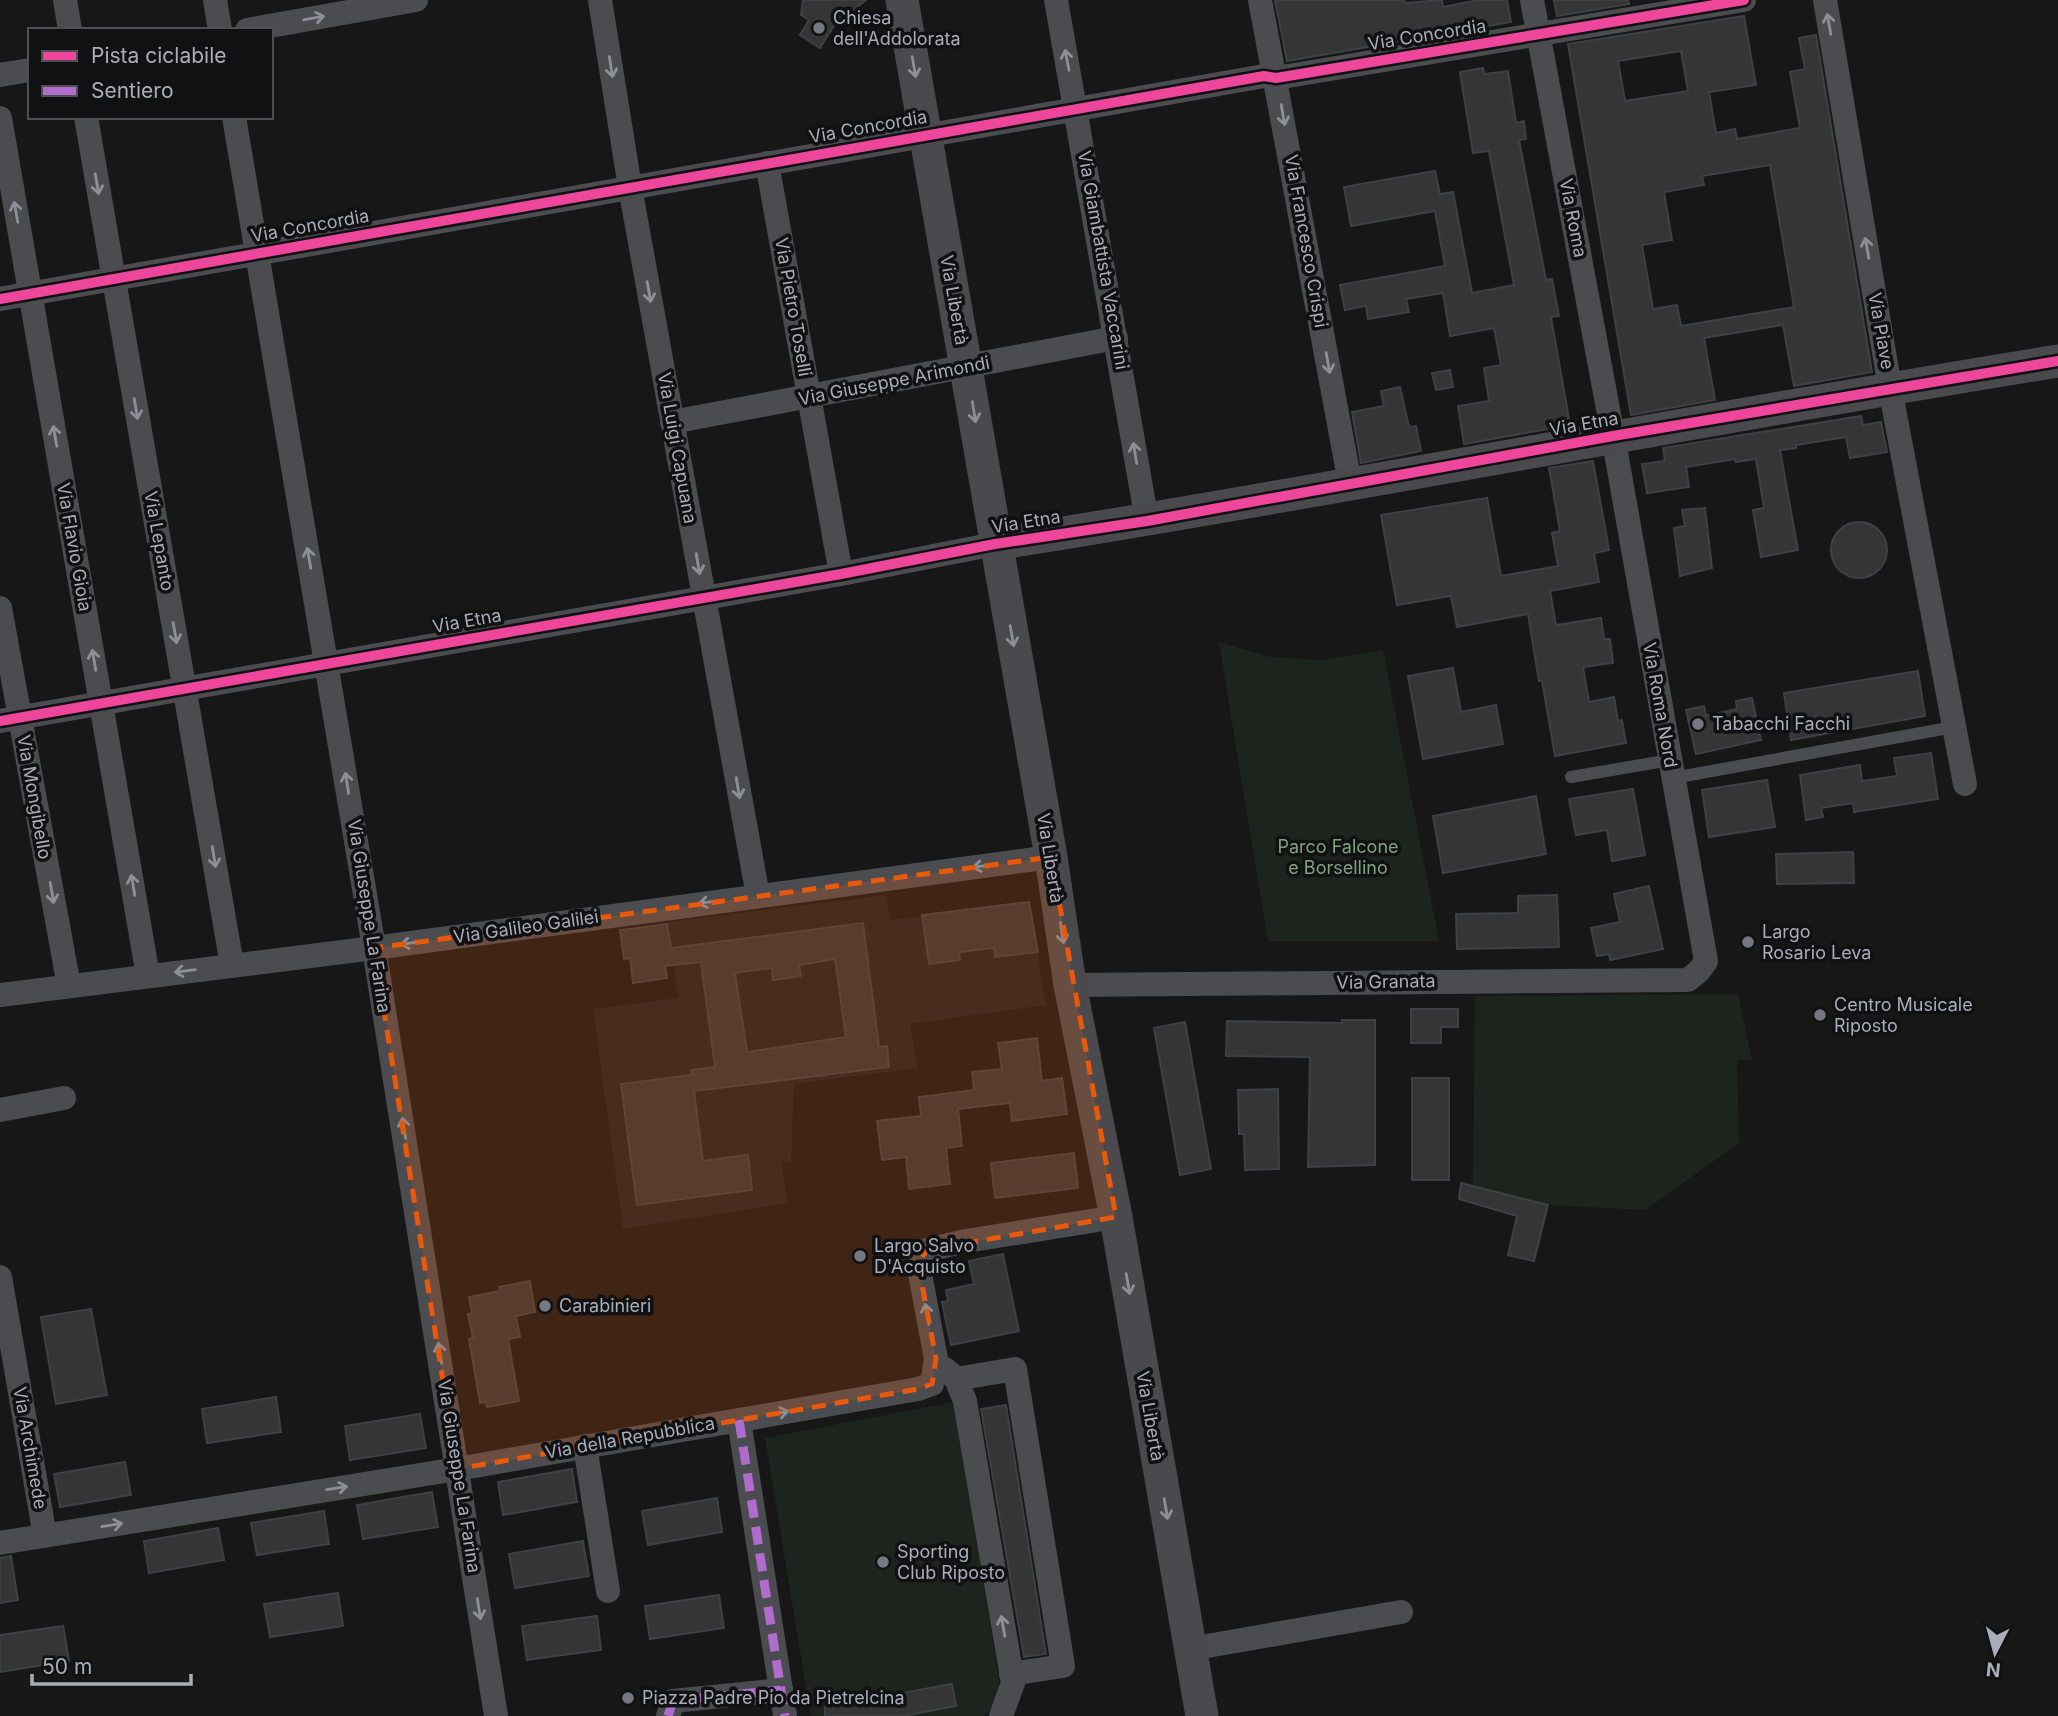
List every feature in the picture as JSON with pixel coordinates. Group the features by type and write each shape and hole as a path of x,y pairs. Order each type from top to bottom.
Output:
{"street":[{"path":"65,0 71,28"},
{"path":"215,0 220,28"},
{"path":"258,28 416,0"},
{"name":"Via Luigi Capuana","path":"600,0 630,187 758,896"},
{"name":"Via Libertà","path":"902,0 1051,857 1070,985 1116,1217 1202,1716"},
{"name":"Via Giambattista Vaccarini","path":"1056,0 1147,520"},
{"name":"Via Francesco Crispi","path":"1260,0 1350,483"},
{"name":"Via Roma","path":"1532,0 1613,436"},
{"name":"Via Concordia","path":"0,299 1076,107 1264,76 1276,78 1744,0"},
{"name":"Via Piave","path":"1825,0 1890,388 1965,784"},
{"path":"0,75 28,69"},
{"name":"Via Flavio Gioia","path":"0,118 148,976"},
{"name":"Via Lepanto","path":"86,119 232,965"},
{"name":"Via Giuseppe La Farina","path":"234,119 374,948 496,1716"},
{"name":"Via Pietro Toselli","path":"767,163 841,574"},
{"name":"Via Giuseppe Arimondi","path":"672,422 1116,338"},
{"name":"Via Etna","path":"10,720 841,574 995,544 1147,520 1613,436 2058,361"},
{"name":"Via Roma Nord","path":"1613,436 1706,961 1699,971"},
{"name":"Via Mongibello","path":"0,608 10,720 69,986"},
{"name":"Via Galileo Galilei","path":"0,995 1051,857"},
{"name":"Via Granata","path":"1070,985 1688,980 1699,971"},
{"path":"0,1110 64,1098"},
{"path":"1001,1716 1013,1683 965,1401 956,1379 936,1359 918,1263 927,1250 966,1241 1116,1217"},
{"name":"Via Archimede","path":"0,1277 45,1536"},
{"name":"Via della Repubblica","path":"0,1543 457,1469 918,1389 932,1384 936,1359"},
{"path":"956,1379 1015,1369 1063,1666 1011,1674"},
{"path":"738,1420 785,1716"},
{"path":"585,1446 608,1591"},
{"path":"1190,1648 1401,1612"},
{"path":"667,1716 673,1701 781,1690"}],"lane":[{"path":"1571,777 1672,769 1955,727"}],"highlighted area":[{"path":"1051,857 1116,1217 927,1250 918,1263 936,1359 932,1384 918,1389 457,1469 374,948"}],"shaded area":[{"path":"886,895 891,920 1029,902 1046,1005 910,1024 918,1068 794,1084 791,1163 781,1161 788,1203 623,1229 593,1009 678,998 667,922"}],"green space":[{"name":"Parco Falcone e Borsellino","path":"1219,642 1270,657 1320,660 1383,650 1439,941 1268,941"},
{"path":"1738,994 1752,1060 1737,1060 1739,1143 1645,1210 1548,1205 1473,1185 1475,996"},
{"name":"Sporting Club Riposto","path":"954,1402 1000,1686 996,1703 984,1716 811,1716 765,1438"}],"building":[{"name":"Chiesa dell'Addolorata","path":"803,0 866,0 838,19 820,48 800,35 809,20 801,15"},
{"path":"1275,0 1404,0 1405,3 1442,0 1443,7 1479,0 1507,0 1511,22 1287,61"},
{"path":"1554,0 1628,0 1629,4 1557,16"},
{"path":"1744,16 1756,85 1709,92 1716,133 1735,129 1737,139 1800,128 1790,72 1805,69 1799,38 1816,35 1872,372 1794,386 1783,325 1704,338 1715,400 1631,415 1568,44","holes":["1681,51 1688,91 1625,101 1618,61","1770,165 1794,307 1681,326 1677,305 1653,309 1642,245 1672,240 1664,192 1704,185 1702,176"]},
{"path":"1483,68 1484,74 1508,71 1516,123 1524,121 1526,139 1519,140 1546,280 1552,279 1559,316 1551,317 1570,425 1464,444 1458,406 1489,401 1484,368 1501,365 1494,328 1450,336 1443,293 1406,299 1409,312 1368,319 1366,306 1345,310 1340,285 1445,266 1435,211 1351,226 1344,187 1435,171 1440,194 1453,192 1472,293 1514,285 1489,151 1473,153 1460,72"},
{"path":"1450,370 1453,387 1436,390 1432,373"},
{"path":"1400,387 1409,427 1416,426 1421,451 1361,463 1352,412 1384,406 1381,391"},
{"path":"1861,416 1863,425 1881,422 1887,452 1850,458 1846,437 1780,450 1798,550 1761,557 1753,510 1764,508 1756,459 1736,462 1735,459 1686,467 1689,487 1647,493 1642,464 1665,461 1663,448"},
{"path":"1593,461 1609,550 1594,553 1599,582 1550,591 1556,625 1601,618 1604,639 1610,639 1613,663 1583,667 1589,702 1614,697 1618,721 1622,720 1626,743 1555,756 1528,614 1457,627 1451,596 1397,605 1381,515 1487,498 1501,576 1558,566 1552,533 1560,531 1549,468"},
{"path":"1705,508 1712,568 1680,576 1674,528 1685,526 1682,510"},
{"path":"1859,522 1870,524 1879,530 1885,539 1885,561 1879,570 1870,576 1859,578 1848,576 1839,570 1833,561 1831,550 1833,539 1839,530 1848,524"},
{"path":"1453,668 1461,712 1496,705 1503,744 1423,759 1408,676"},
{"path":"1918,671 1925,716 1791,740 1784,693"},
{"path":"1752,698 1761,740 1696,754 1686,710 1704,706 1706,716 1737,709 1736,701"},
{"path":"1931,753 1938,799 1854,812 1853,803 1821,808 1823,817 1806,820 1800,775 1860,765 1862,781 1897,776 1894,758"},
{"path":"1767,780 1775,827 1709,837 1702,790"},
{"path":"1633,789 1645,855 1612,861 1607,830 1576,835 1569,799"},
{"path":"1536,796 1546,854 1443,873 1433,816"},
{"path":"1853,852 1854,883 1777,884 1776,854"},
{"path":"1649,886 1663,949 1610,960 1609,954 1597,956 1591,928 1620,922 1614,894"},
{"path":"1557,895 1559,947 1457,949 1456,914 1518,913 1518,896"},
{"path":"1029,902 1038,952 995,957 994,948 959,952 960,960 929,964 922,915"},
{"path":"863,923 879,1047 887,1046 889,1067 694,1091 703,1161 748,1155 752,1190 637,1205 621,1084 692,1075 691,1070 715,1067 701,962 665,966 667,978 633,983 630,958 624,959 620,930 667,924 671,948","holes":["835,959 846,1037 747,1052 735,973 772,968 773,980 801,976 799,965"]},
{"path":"1411,1009 1458,1009 1458,1027 1441,1027 1441,1043 1411,1043"},
{"path":"1342,1020 1375,1020 1375,1165 1308,1167 1310,1057 1226,1056 1227,1021 1342,1023"},
{"path":"1185,1022 1211,1169 1180,1175 1154,1028"},
{"path":"1037,1038 1042,1081 1062,1078 1067,1114 1012,1121 1010,1103 958,1109 962,1146 946,1148 950,1184 909,1189 906,1157 882,1160 877,1121 921,1116 919,1097 974,1090 972,1072 1002,1069 998,1043"},
{"path":"1412,1078 1449,1078 1449,1180 1412,1180"},
{"path":"1278,1089 1279,1169 1245,1170 1244,1134 1239,1134 1238,1090"},
{"path":"1074,1153 1078,1188 995,1198 991,1163"},
{"path":"1461,1183 1548,1205 1534,1261 1508,1255 1517,1216 1459,1199"},
{"path":"1003,1254 1019,1331 951,1345 942,1302 948,1301 946,1290 974,1284 969,1261"},
{"path":"530,1281 535,1312 516,1316 520,1337 508,1339 519,1401 487,1407 486,1402 480,1403 469,1339 473,1338 468,1314 472,1313 469,1297"},
{"path":"91,1309 107,1395 56,1404 41,1317"},
{"path":"276,1397 281,1432 207,1443 202,1409"},
{"path":"1006,1405 1046,1654 1024,1657 981,1409"},
{"path":"420,1414 426,1448 350,1460 345,1426"},
{"path":"125,1462 131,1495 60,1507 54,1474"},
{"path":"572,1469 577,1502 503,1515 498,1482"},
{"path":"432,1492 438,1527 363,1539 357,1505"},
{"path":"717,1498 722,1532 648,1545 642,1511"},
{"path":"324,1511 329,1544 257,1555 251,1523"},
{"path":"218,1528 224,1560 149,1573 144,1541"},
{"path":"583,1541 589,1576 515,1588 509,1554"},
{"path":"11,1556 18,1600 0,1603 0,1558"},
{"path":"338,1593 343,1626 270,1637 264,1604"},
{"path":"719,1595 724,1628 650,1639 645,1606"},
{"path":"597,1616 601,1650 527,1660 522,1626"},
{"path":"63,1626 69,1661 0,1672 0,1635"},
{"path":"952,1684 956,1706 903,1716 825,1716 825,1707"}],"marked path":[{"path":"739,1420 785,1716"},
{"path":"668,1716 673,1701 781,1690"}],"cycle path":[{"path":"0,299 1264,76 1276,78 1744,0"},
{"path":"0,721 841,574 995,544 1147,521 1613,436 2058,361"}],"place":[{"name":"Chiesa dell'Addolorata","path":"819,28"},
{"name":"Tabacchi Facchi","path":"1698,724"},
{"name":"Largo Rosario Leva","path":"1748,942"},
{"name":"Centro Musicale Riposto","path":"1820,1015"},
{"name":"Largo Salvo D'Acquisto","path":"860,1256"},
{"name":"Carabinieri","path":"545,1306"},
{"name":"Sporting Club Riposto","path":"883,1562"},
{"name":"Piazza Padre Pio da Pietrelcina","path":"628,1698"}]}
